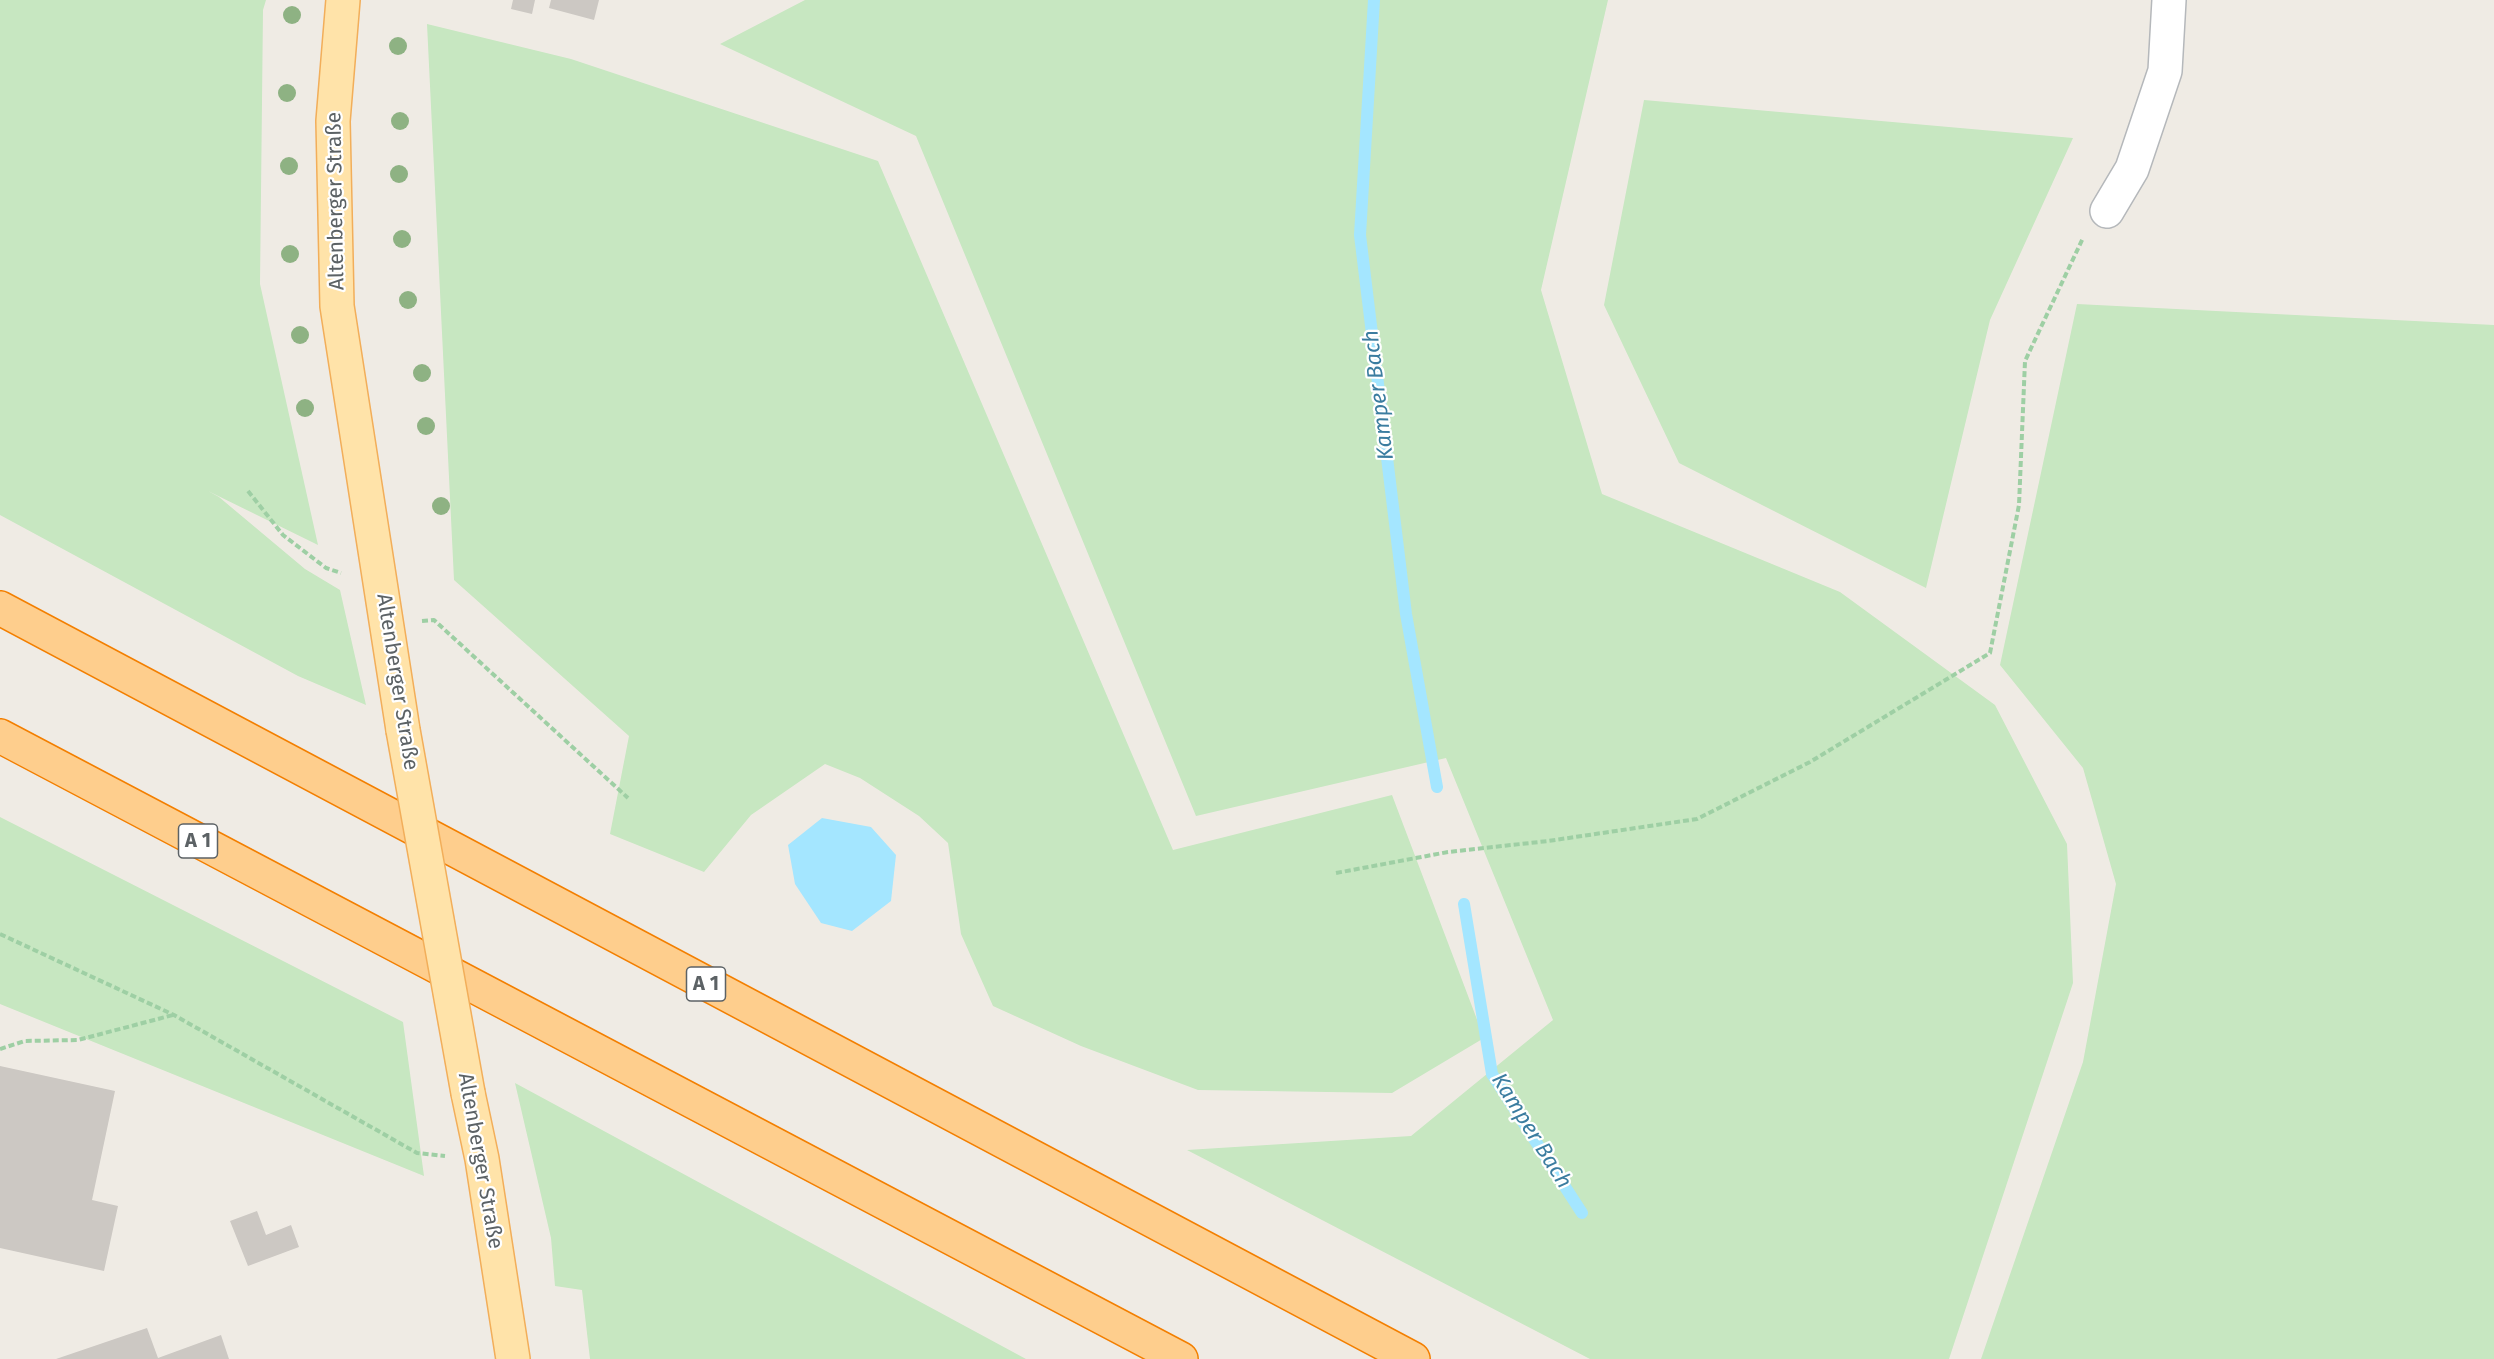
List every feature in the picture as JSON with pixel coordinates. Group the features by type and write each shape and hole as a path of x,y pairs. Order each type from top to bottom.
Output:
{"highway":[{"name":"A 1","path":"0,608 1413,1359"},
{"name":"A 1","path":"0,736 1180,1359"}],"main road":[{"name":"Altenberger Straße","path":"343,0 333,121 337,306 403,730 468,1093 482,1159 513,1359"}],"street":[{"path":"2107,211 2132,169 2165,71 2169,0"}],"path":[{"path":"1336,873 1448,852 1548,841 1696,819 1810,762 1990,653 2019,505 2025,361 2083,238 2107,211"},
{"path":"248,490 283,535 326,568 381,586"},
{"path":"388,623 434,620 628,798"},
{"path":"0,934 174,1015 417,1153 482,1159"},
{"path":"0,1049 25,1041 78,1040 174,1015"}],"green space":[{"path":"0,0 266,0 263,10 260,284 318,545 208,491 219,497 305,569 340,590 366,705 298,676 0,515"},
{"path":"805,0 1608,0 1541,290 1602,494 1840,592 1995,705 2067,844 2073,983 1949,1359 1590,1359 1187,1150 1411,1136 1553,1020 1446,758 1196,816 916,136 720,44"},
{"path":"427,24 571,59 878,161 1173,850 1392,795 1484,1038 1392,1093 1198,1090 1081,1046 993,1006 961,934 948,843 919,816 860,778 825,764 751,815 704,872 610,834 629,736 454,580"},
{"path":"1644,100 2073,138 1990,320 1926,588 1679,463 1604,305"},
{"path":"2077,304 2494,325 2494,1359 1981,1359 2083,1062 2116,884 2083,768 2000,665"},
{"path":"0,817 403,1022 424,1176 0,1004"},
{"path":"515,1083 1026,1359 590,1359 582,1290 555,1286 551,1238"}],"water":[{"path":"822,818 871,827 896,855 891,901 852,931 821,923 795,884 788,845"}],"building":[{"path":"513,0 535,0 532,14 511,9"},
{"path":"551,0 599,0 594,20 549,8"},
{"path":"0,1066 115,1091 92,1200 118,1206 104,1271 0,1248"},
{"path":"257,1211 266,1235 291,1225 299,1247 248,1266 230,1221"},
{"path":"147,1328 158,1358 221,1335 229,1359 56,1359"}],"waterway":[{"name":"Kamper Bach","path":"1374,0 1360,235 1406,614 1437,787"},
{"name":"Kamper Bach","path":"1464,904 1492,1074 1582,1213"}]}
